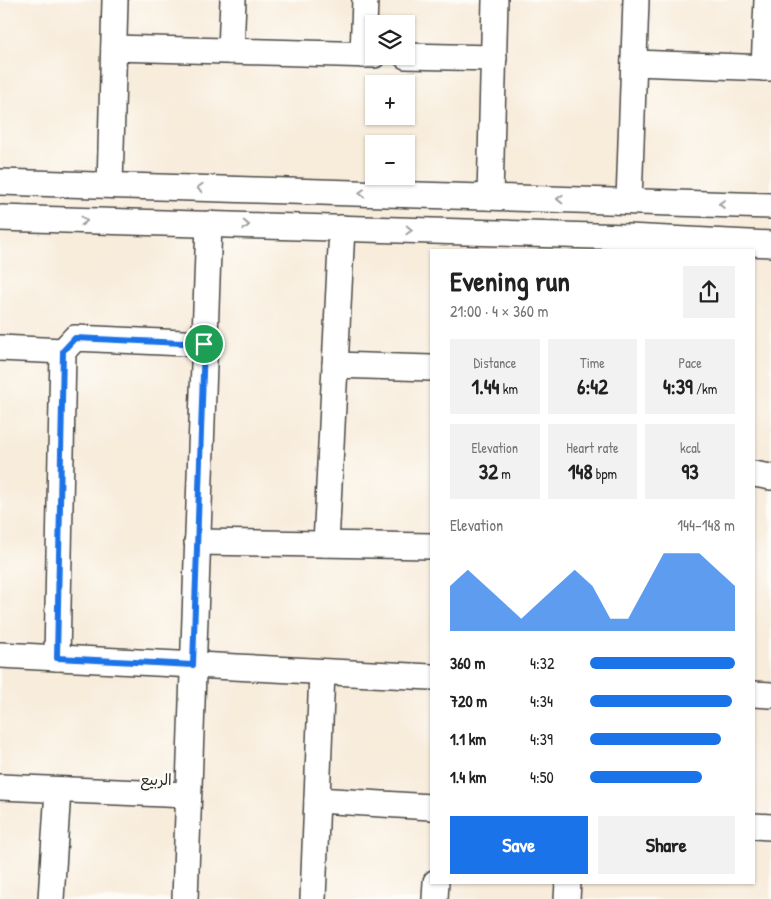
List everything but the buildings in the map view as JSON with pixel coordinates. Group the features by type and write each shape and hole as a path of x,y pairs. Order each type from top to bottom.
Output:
{"street":[{"path":"110,185 115,0"},
{"path":"231,51 232,0"},
{"path":"365,0 366,15"},
{"path":"490,197 495,0"},
{"path":"629,201 636,0"},
{"path":"634,63 768,68 767,0"},
{"path":"114,48 365,55"},
{"path":"415,56 494,58"},
{"path":"0,182 771,206"},
{"path":"56,184 56,220"},
{"path":"602,201 605,243"},
{"path":"0,218 342,228 605,243 735,246 771,244"},
{"path":"185,899 209,224"},
{"path":"326,544 342,228"},
{"path":"57,658 63,351 75,338 204,344"},
{"path":"0,348 63,351"},
{"path":"335,365 430,368"},
{"path":"755,474 771,477"},
{"path":"198,542 430,546"},
{"path":"0,655 430,677"},
{"path":"313,899 322,672"},
{"path":"755,694 771,695"},
{"path":"0,787 188,795"},
{"path":"51,899 58,790"},
{"path":"317,800 430,807"},
{"path":"755,826 771,828"},
{"path":"435,899 436,884"},
{"path":"567,899 568,884"}],"district":[{"name":"الربيع","path":"156,779"}],"route":[{"path":"75,338 204,344 193,665 57,658 63,351 75,338"}]}
